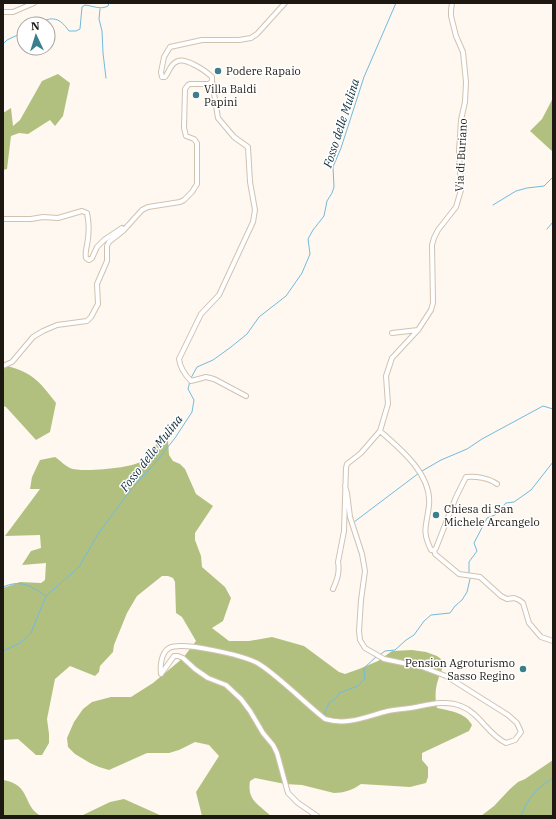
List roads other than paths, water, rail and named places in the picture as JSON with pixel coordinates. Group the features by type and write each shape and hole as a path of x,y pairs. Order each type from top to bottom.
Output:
{"street":[{"path":"3,12 13,12 34,3"},
{"path":"246,396 214,379 206,377 191,381 178,359 201,314 219,295 253,222 255,210 250,182 248,147 234,137 218,118 212,77 209,74 184,60 174,62 165,77 162,76 161,72 167,50 174,45 202,40 239,40 252,38 258,34 285,3"},
{"name":"Via di Buriano","path":"345,486 347,464 361,453 380,431 388,404 386,384 388,367 392,358 418,330 432,310 432,245 434,238 442,224 453,212 460,190 459,151 466,82 463,52 456,36 451,16 452,3"},
{"path":"3,219 31,219 43,217 58,218 82,211 87,213 87,243 85,255 89,260 92,258 97,247 104,240 120,230 142,210 148,207 184,200 197,184 197,143 194,139 186,136 184,128 185,89 188,85 208,84 212,81"},
{"path":"3,366 12,362 33,337 43,331 58,325 87,320 91,317 98,304 97,284 107,261 107,246 109,242 123,231 130,222"},
{"path":"392,333 418,330"},
{"path":"380,431 404,452 416,466 429,492 429,504 424,529 431,550 434,550 435,554 459,574 480,577 501,596 519,600 529,623 541,637 553,641"},
{"path":"434,550 466,477 480,477 497,484"},
{"path":"334,589 338,577 338,562 344,531 345,486"},
{"path":"317,816 298,803 288,793 277,753 273,745 263,733 241,699 226,684 213,680 194,669 183,658 178,656 174,656 161,674 161,662 164,654 169,648 178,647 216,651 247,658 262,666 325,719 330,721 351,722 389,711 433,704 451,703 472,711 498,739 506,743 515,740 521,732 517,723 508,715 461,684 436,671 384,659 365,648 360,640 359,630 365,571 362,554 350,517 345,486"}],"waterway":[{"path":"56,20 62,23 69,31 76,31 80,29 82,7 85,5 103,8 108,6 109,3"},
{"name":"Fosso delle Mulina","path":"191,378 197,367 213,360 247,334 259,317 286,296 302,273 310,254 308,239 324,216 327,201 334,187 333,167 341,148 364,77 396,3"},
{"path":"100,9 99,19 102,31 106,78"},
{"path":"3,44 7,40 16,36"},
{"path":"3,162 3,169"},
{"path":"493,205 516,191 544,186 553,177"},
{"path":"547,229 553,222"},
{"name":"Fosso delle Mulina","path":"3,651 20,643 31,633 46,596 79,567 98,534 132,488 156,462 175,438 192,412 194,400 188,389 190,381"},
{"path":"422,471 441,460 467,449 482,439 543,406 553,409"},
{"path":"469,573 469,562 477,551 474,543 487,518 495,515 506,503 514,502 531,490 553,462"},
{"path":"354,522 419,473"},
{"path":"381,654 385,651 395,650 414,635 424,621 431,615 450,613 467,592 470,579"},
{"path":"3,587 15,584 26,585 46,596"},
{"path":"324,715 329,703 337,697 339,693 358,686 365,678 364,668 376,657"},
{"path":"521,816 533,794 553,778"}],"place":[{"name":"Podere Rapaio","path":"218,71"},
{"name":"Villa Baldi Papini","path":"196,95"},
{"name":"Chiesa di San Michele Arcangelo","path":"436,515"},
{"name":"Pension Agroturismo Sasso Regino","path":"523,669"}]}
